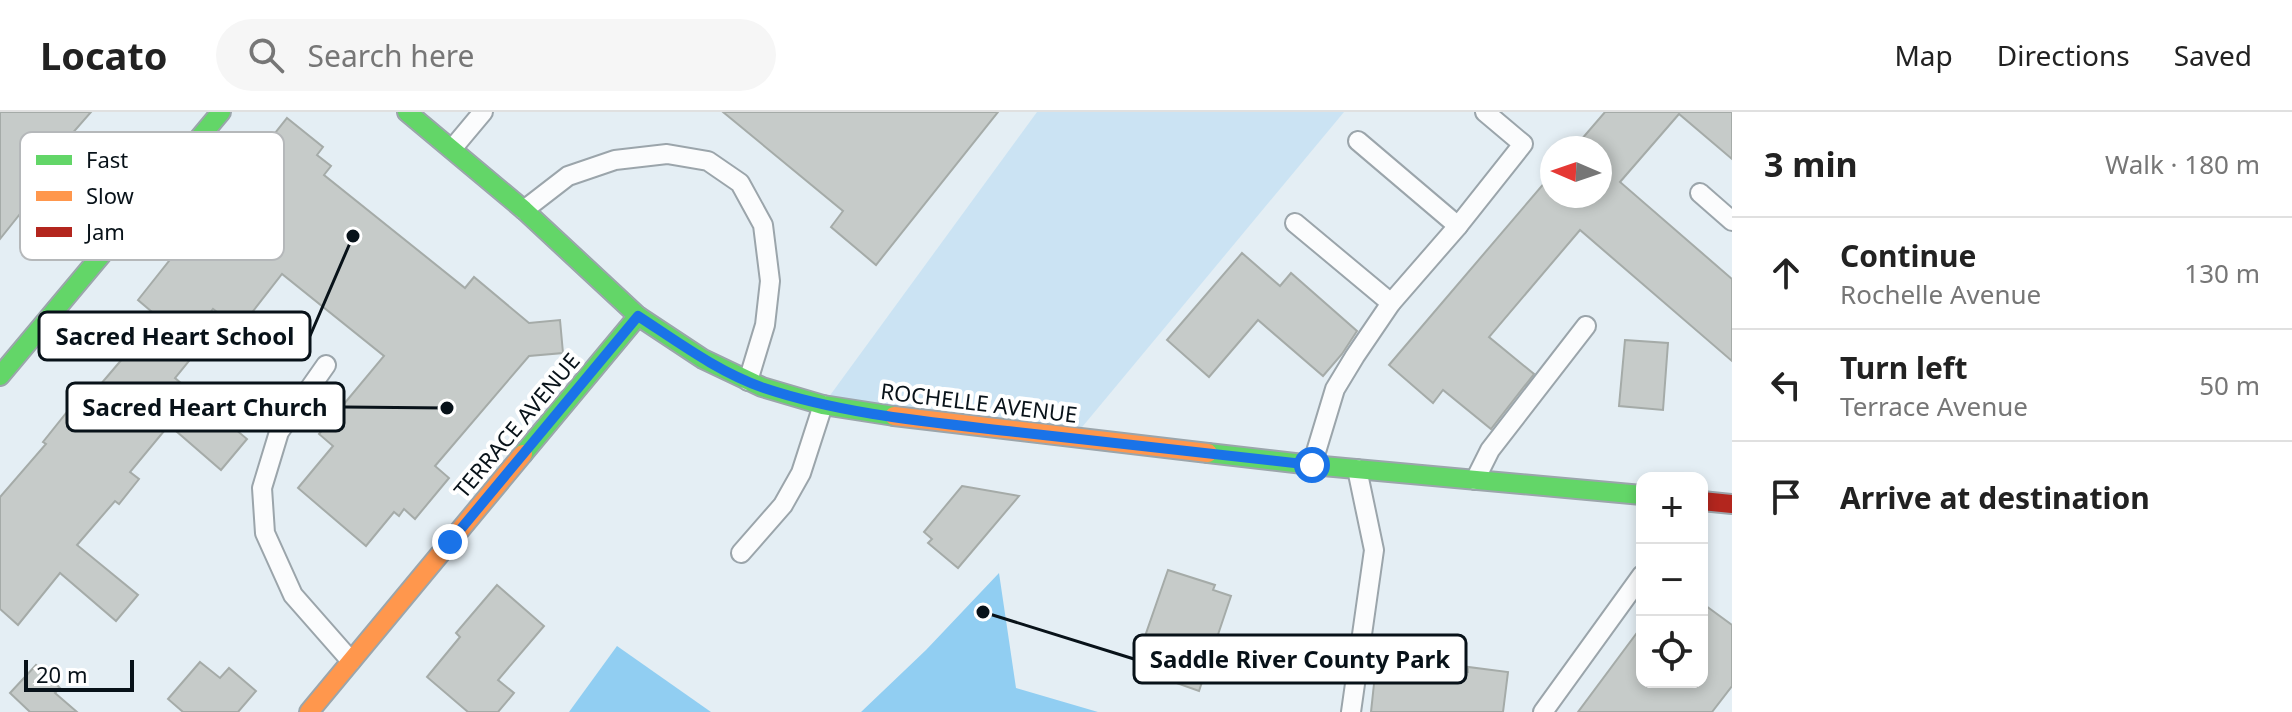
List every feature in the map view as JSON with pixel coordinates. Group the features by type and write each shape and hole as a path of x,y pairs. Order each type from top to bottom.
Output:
{"street":[{"path":"204,132 221,112"},
{"name":"ROCHELLE AVENUE","path":"407,112 524,210 638,316 703,359 762,387 823,405 923,421 1312,465 1636,494"},
{"path":"0,376 97,260"},
{"name":"TERRACE AVENUE","path":"309,712 638,316"},
{"path":"1708,502 1732,504"}],"lane":[{"path":"452,149 483,112"},
{"path":"1312,465 1335,389 1391,303 1523,144 1485,112"},
{"path":"1358,141 1458,226"},
{"path":"524,210 568,176 615,160 654,155 667,154 708,161 740,183 763,225 770,281 765,325 748,381"},
{"path":"1700,193 1732,221"},
{"path":"1295,223 1391,303"},
{"path":"1475,480 1490,450 1586,326"},
{"path":"326,365 279,432 262,488 265,533 293,595 351,661"},
{"path":"741,553 783,505 801,473 823,405"},
{"path":"1351,712 1374,550 1357,469"},
{"path":"1543,712 1636,583"}],"shaded area":[{"path":"1037,112 1344,112 1073,438 823,405"},
{"path":"999,573 1016,688 1098,712 861,712 926,650"},
{"path":"617,646 711,712 569,712"}],"building":[{"path":"0,112 91,112 74,132 20,132 20,214 0,239"},
{"path":"723,112 998,112 876,265 831,227 843,211"},
{"path":"1605,112 1732,112 1732,159 1679,114 1620,182 1732,279 1732,361 1580,230 1489,337 1534,374 1491,429 1443,390 1433,403 1389,365 1540,188 1540,208 1612,208 1612,136 1584,136"},
{"path":"287,118 323,147 317,155 331,166 324,175 465,288 474,277 529,323 560,320 563,353 529,356 435,466 449,478 415,519 404,509 399,516 394,512 366,546 298,488 333,446 319,434 384,356 282,274 239,329 213,309 179,353 189,361 175,378 247,439 221,470 169,425 130,472 139,479 119,504 115,501 77,545 138,595 116,621 60,573 18,625 0,609 0,497 46,444 43,442 71,407 77,412 158,317 138,300 170,260 284,260 284,132 276,132"},
{"path":"1242,253 1280,286 1291,273 1357,331 1323,376 1258,320 1209,377 1167,340"},
{"path":"1625,340 1668,343 1663,410 1619,406"},
{"path":"962,486 1019,496 958,568 928,543 932,539 924,532"},
{"path":"1168,570 1215,585 1213,590 1231,596 1199,691 1134,668"},
{"path":"497,585 544,626 498,680 514,693 498,712 468,712 427,677 460,637 456,633"},
{"path":"1708,607 1732,625 1732,686 1712,712 1578,712 1636,634 1636,688 1708,688"},
{"path":"200,662 220,678 229,668 256,691 238,712 183,712 168,699"},
{"path":"1384,662 1468,672 1468,667 1508,672 1503,712 1371,712 1376,665 1384,666"},
{"path":"36,665 60,688 55,693 77,712 30,712 10,693"}],"traffic: fast":[{"path":"204,132 221,112"},
{"path":"407,112 524,210 638,316 703,359 762,387 823,405 894,416"},
{"path":"0,376 97,260"},
{"path":"523,454 638,316"},
{"path":"1208,453 1636,494"}],"traffic: slow":[{"path":"894,416 1208,453"},
{"path":"309,712 523,454"}],"traffic: jam":[{"path":"1708,502 1732,504"}],"place":[{"name":"Sacred Heart School","path":"353,236"},
{"name":"Sacred Heart Church","path":"447,408"},
{"name":"Saddle River County Park","path":"983,612"}],"route":[{"path":"450,542 638,316 703,359 748,381 823,405 923,421 1312,465"}]}
